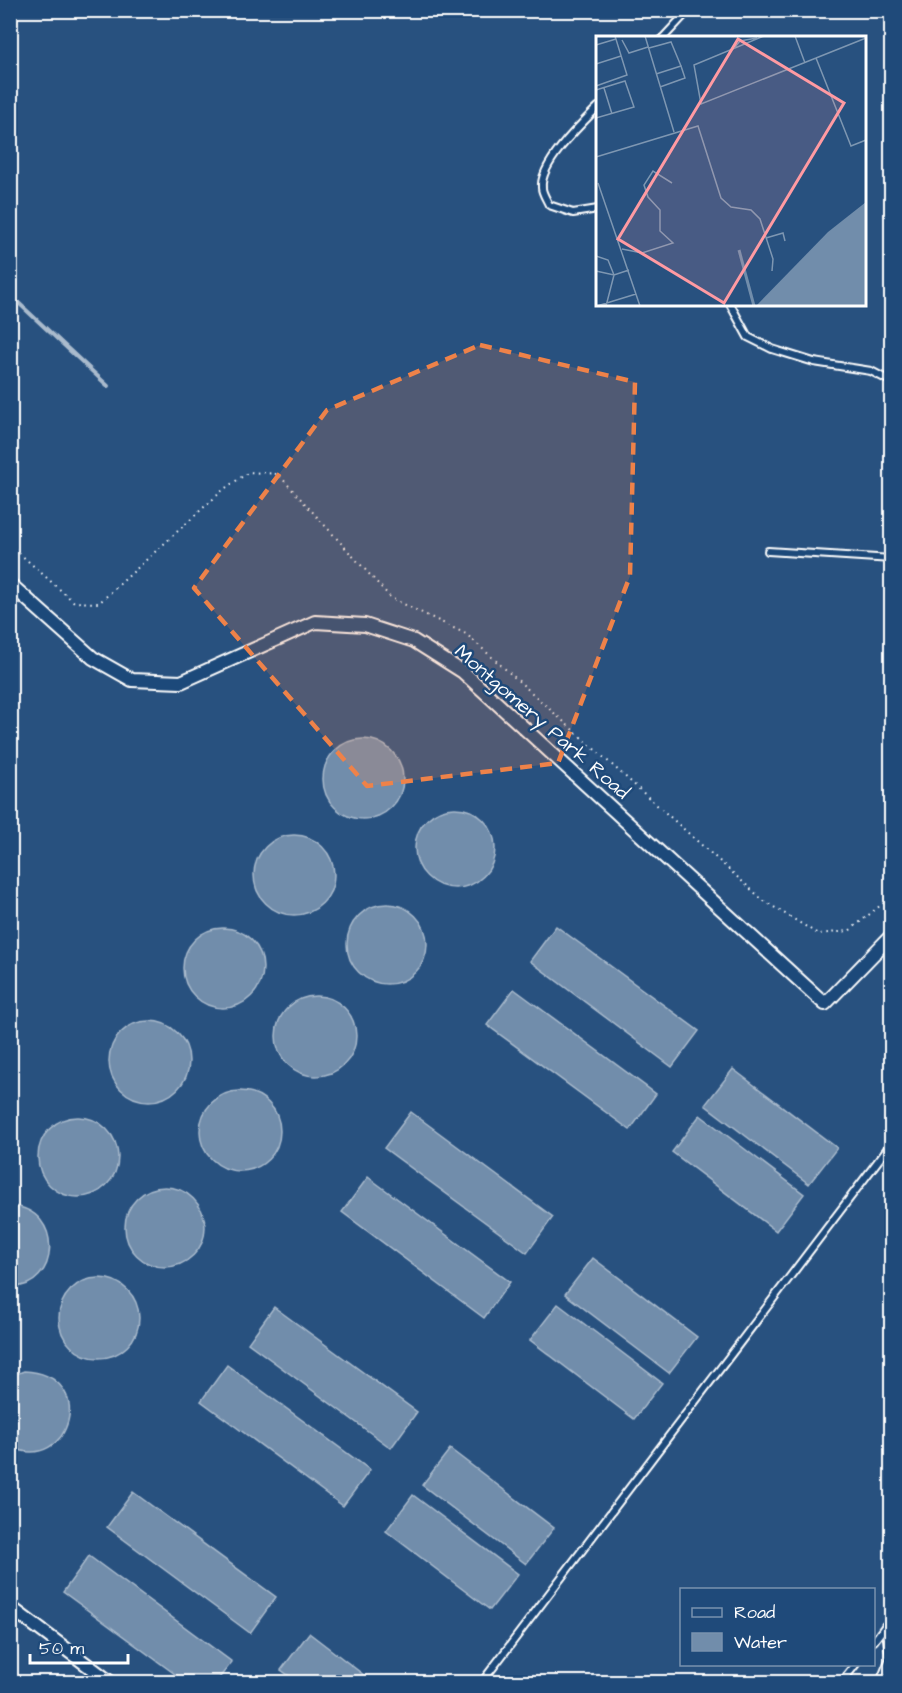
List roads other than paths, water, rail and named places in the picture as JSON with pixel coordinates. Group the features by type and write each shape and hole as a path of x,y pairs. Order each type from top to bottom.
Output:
{"street":[{"name":"Montgomery Park Road","path":"10,584 93,658 132,680 181,682 315,622 365,625 414,641 463,672 825,1004 891,935"},
{"path":"10,1607 110,1683"}],"lane":[{"path":"665,36 689,10"},
{"path":"596,108 547,166 541,187 549,205 573,213 596,209"},
{"path":"731,306 748,337 772,350 814,362 871,371 891,382"},
{"path":"768,551 891,559"},
{"path":"482,1683 880,1159 888,1149 891,1153"},
{"path":"875,1638 891,1617"},
{"path":"880,1683 890,1658 885,1626"},
{"path":"842,1683 855,1666"}],"water":[{"path":"355,739 371,739 392,750 403,771 403,787 392,808 371,819 355,819 341,813 329,801 323,787 323,771 329,757 341,745"},
{"path":"447,808 463,808 484,819 495,840 495,856 484,877 463,888 447,888 433,882 421,870 415,856 415,840 421,826 433,814"},
{"path":"286,835 302,835 323,846 334,867 334,883 323,904 302,915 286,915 272,909 260,897 254,883 254,867 260,853 272,841"},
{"path":"379,904 395,904 416,915 427,936 427,952 416,973 395,984 379,984 365,978 353,966 347,952 347,936 353,922 365,910"},
{"path":"556,926 699,1031 672,1067 530,961"},
{"path":"215,928 231,928 252,939 263,960 263,976 252,997 231,1008 215,1008 201,1002 189,990 183,976 183,960 189,946 201,934"},
{"path":"514,989 656,1094 630,1130 487,1025"},
{"path":"308,996 324,996 345,1007 356,1028 356,1044 345,1065 324,1076 308,1076 294,1070 282,1058 276,1044 276,1028 282,1014 294,1002"},
{"path":"141,1021 157,1021 178,1032 189,1053 189,1069 178,1090 157,1101 141,1101 127,1095 115,1083 109,1069 109,1053 115,1039 127,1027"},
{"path":"733,1069 837,1148 809,1184 705,1105"},
{"path":"232,1091 248,1091 269,1102 280,1123 280,1139 269,1160 248,1171 232,1171 218,1165 206,1153 200,1139 200,1123 206,1109 218,1097"},
{"path":"411,1112 553,1217 527,1253 384,1148"},
{"path":"700,1115 804,1194 776,1231 672,1152"},
{"path":"70,1117 86,1117 107,1128 118,1149 118,1165 107,1186 86,1197 70,1197 56,1191 44,1179 38,1165 38,1149 44,1135 56,1123"},
{"path":"368,1177 510,1282 484,1318 342,1212"},
{"path":"157,1187 173,1187 194,1198 205,1219 205,1235 194,1256 173,1267 157,1267 143,1261 131,1249 125,1235 125,1219 131,1205 143,1193"},
{"path":"11,1206 29,1210 41,1220 48,1233 50,1248 47,1263 39,1276 27,1284 11,1287"},
{"path":"593,1258 697,1337 669,1373 565,1294"},
{"path":"91,1278 107,1278 128,1289 139,1310 139,1326 128,1347 107,1358 91,1358 77,1352 65,1340 59,1326 59,1310 65,1296 77,1284"},
{"path":"558,1304 662,1383 634,1419 530,1340"},
{"path":"274,1307 417,1412 391,1448 248,1343"},
{"path":"227,1365 370,1470 343,1506 201,1401"},
{"path":"24,1371 48,1376 62,1388 69,1404 68,1421 61,1436 49,1447 32,1452 11,1447 11,1376"},
{"path":"450,1449 554,1528 526,1564 422,1485"},
{"path":"133,1492 276,1597 250,1633 107,1527"},
{"path":"413,1495 518,1574 490,1610 386,1531"},
{"path":"89,1556 232,1662 216,1682 186,1682 63,1592"},
{"path":"309,1633 373,1682 298,1682 281,1670"}],"waterway":[{"path":"10,295 108,386"}]}
